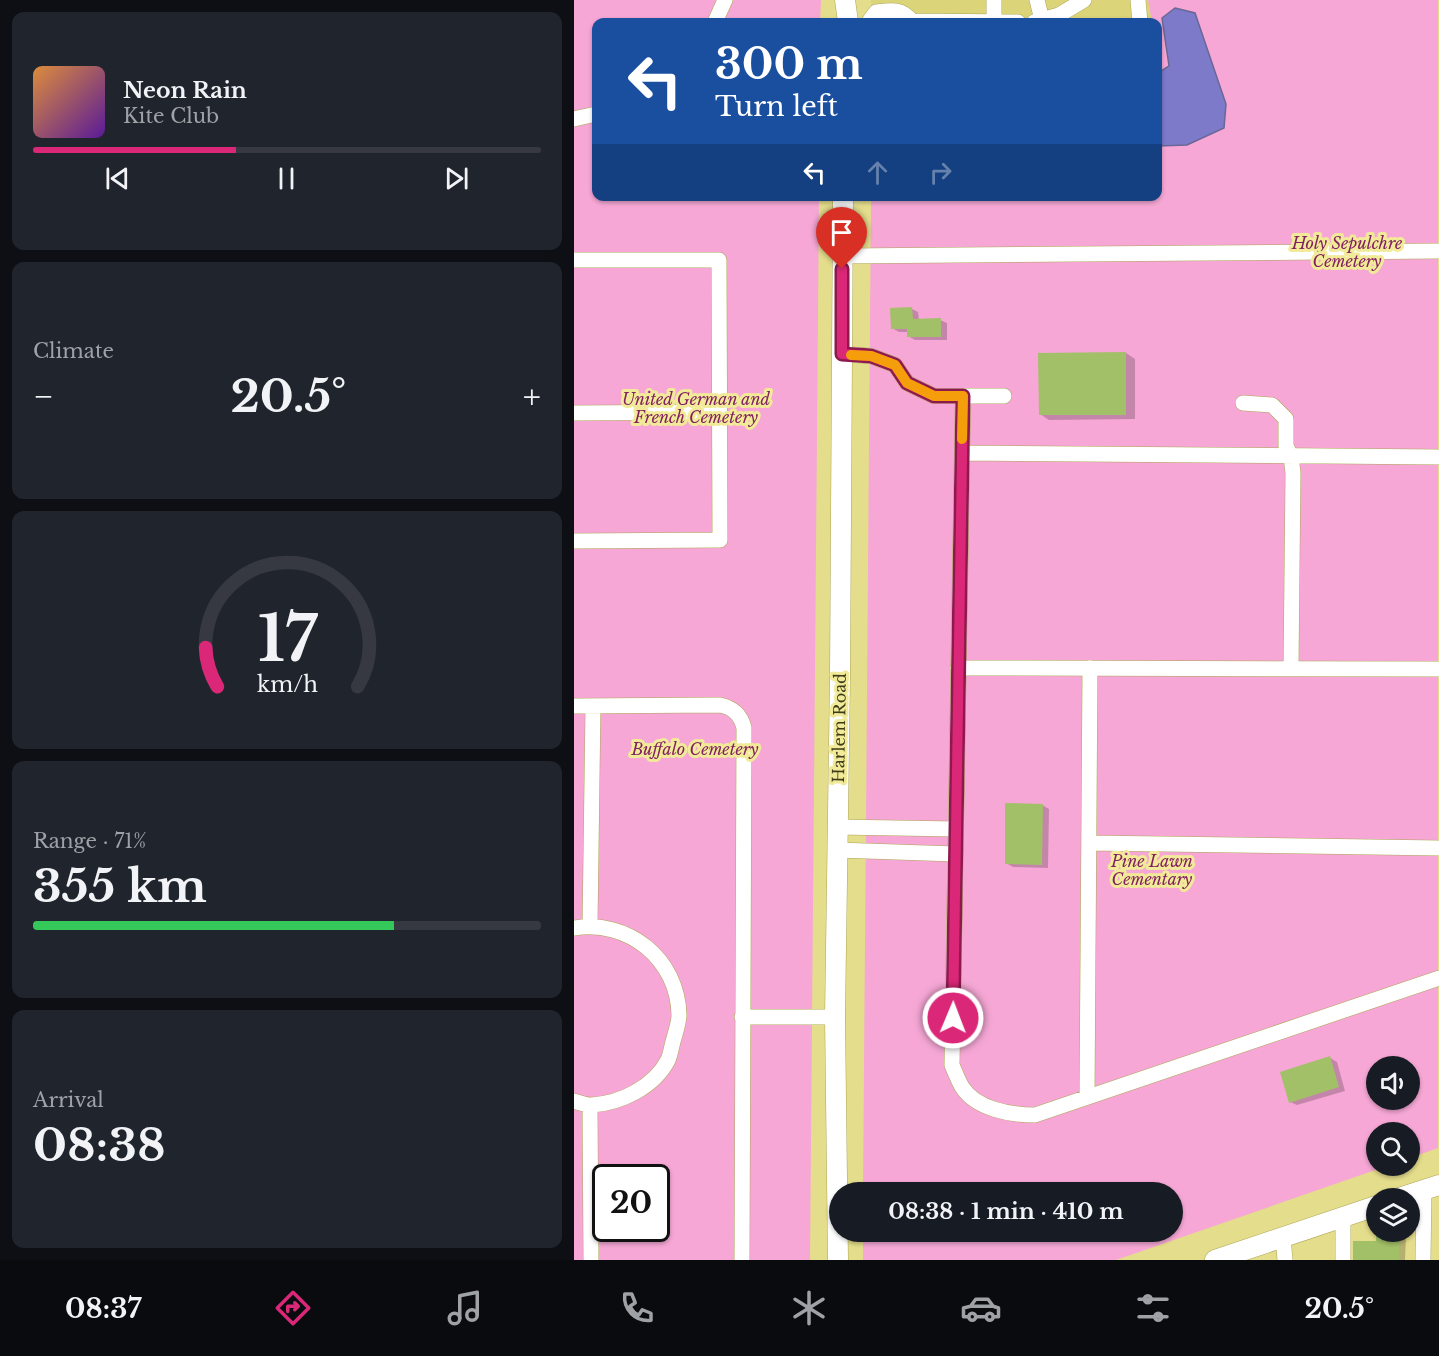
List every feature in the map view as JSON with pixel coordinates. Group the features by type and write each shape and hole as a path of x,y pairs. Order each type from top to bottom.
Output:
{"main road":[{"path":"846,0 848,18"},
{"name":"Harlem Road","path":"838,1260 835,1017 841,666 842,201"},
{"path":"1215,1260 1366,1209"}],"street":[{"path":"717,18 725,0"},
{"path":"994,0 994,18"},
{"path":"1037,0 1038,18"},
{"path":"1048,18 1059,15 1084,0"},
{"path":"1138,0 1140,18"},
{"path":"872,18 876,12 896,11 906,13 909,18"},
{"path":"574,119 592,115"},
{"path":"843,256 1438,251"},
{"path":"574,260 719,260 720,412 720,540 574,541"},
{"path":"842,354 871,356 895,365 907,383 934,396 1004,396"},
{"path":"963,396 952,1065 963,1088 981,1104 1016,1115 1035,1115 1438,978"},
{"path":"1243,403 1272,405 1286,419 1286,446 1291,456 1293,473 1291,669"},
{"path":"574,413 720,412"},
{"path":"962,453 1438,457"},
{"path":"958,668 1438,669"},
{"path":"1087,1097 1090,668"},
{"path":"574,706 720,705 732,709 742,720 744,739 742,1260"},
{"path":"590,926 593,706"},
{"path":"837,827 956,829"},
{"path":"1089,843 1438,848"},
{"path":"837,850 955,854"},
{"path":"574,928 607,927 636,938 660,959 675,986 680,1017 668,1060 648,1084 621,1100 590,1105 574,1101"},
{"path":"742,1017 835,1017"},
{"path":"590,1105 591,1260"},
{"path":"1423,1260 1431,1187"},
{"path":"1343,1217 1343,1260"},
{"path":"1283,1237 1285,1260"}],"shaded area":[{"path":"871,0 1148,0 1151,18 871,18"},
{"path":"1175,8 1195,13 1226,104 1224,128 1187,145 1162,146 1162,70 1169,66 1162,18"}],"green space":[{"path":"574,0 821,0 820,18 592,18 592,201 819,201 810,1260 574,1260"},
{"name":"Pine Lawn Cementary","path":"1148,0 1438,0 1438,1148 1420,1154 1420,1122 1366,1122 1366,1173 1183,1237 1183,1182 863,1182 871,201 1162,201 1162,18 1151,18"},
{"name":"Pine Lawn Cementary","path":"863,1242 1168,1242 1116,1260 863,1260"}],"building":[{"path":"912,307 913,319 941,318 941,337 907,337 907,329 891,329 890,308"},
{"path":"1126,352 1126,415 1039,415 1038,353"},
{"path":"1005,803 1043,804 1042,865 1005,864"},
{"path":"1330,1056 1339,1087 1289,1103 1280,1072"},
{"path":"1353,1241 1399,1242 1399,1260 1353,1260"}],"slow traffic":[{"path":"851,355 871,356 895,365 907,383 934,396 963,396 962,439"}],"route":[{"path":"842,269 842,354 871,356 895,365 907,383 934,396 963,396 953,1018"}],"park label":[{"name":"Holy Sepulchre Cemetery","path":"1347,252"},
{"name":"United German and French Cemetery","path":"696,408"},
{"name":"Buffalo Cemetery","path":"695,749"}]}
